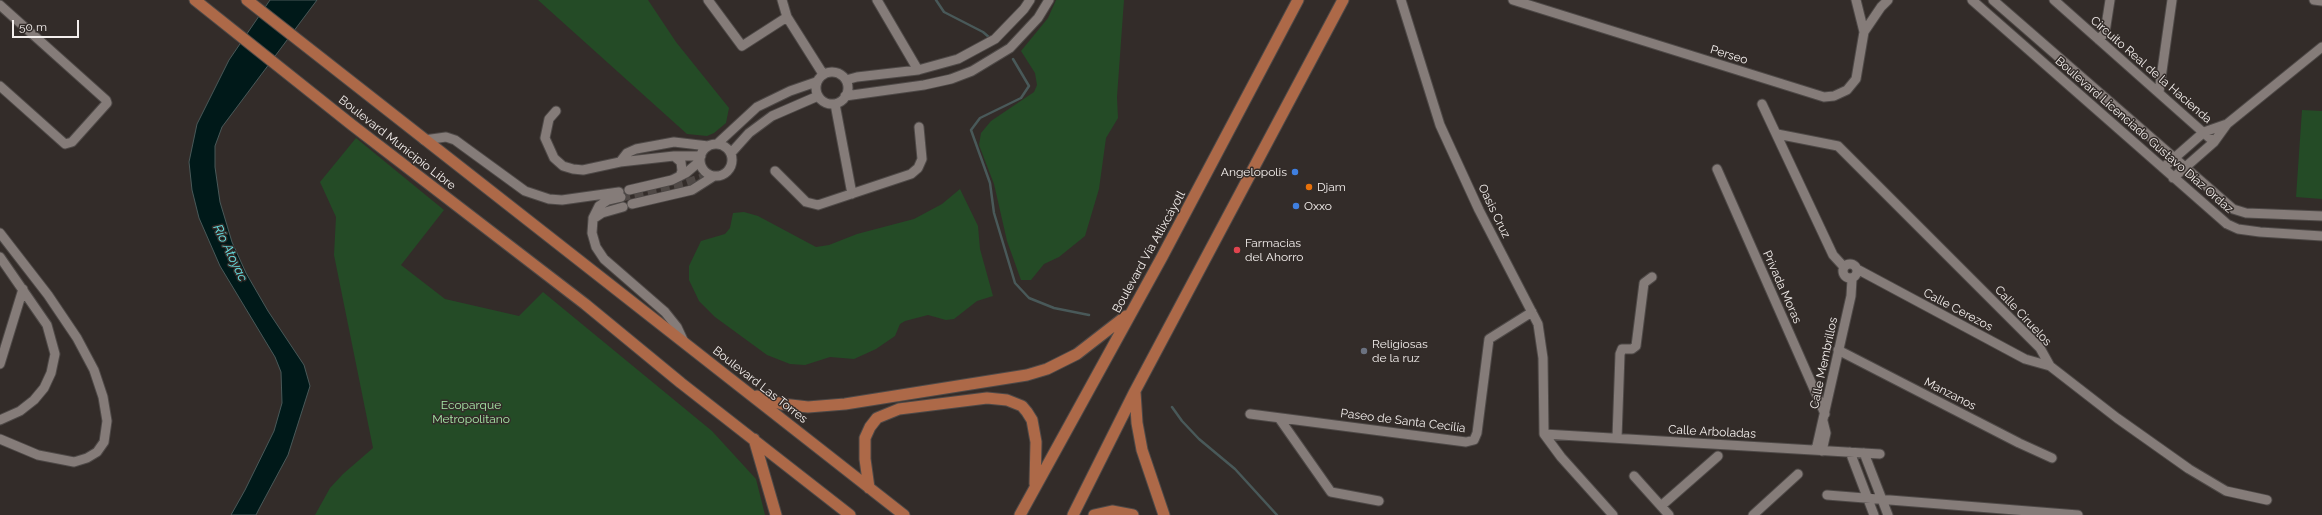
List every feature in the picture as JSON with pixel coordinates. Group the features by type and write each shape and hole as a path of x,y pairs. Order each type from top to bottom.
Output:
{"main road":[{"name":"Boulevard Municipio Libre","path":"195,0 352,125 585,304 681,383 754,439"},
{"name":"Boulevard Vía Atlixcáyotl","path":"1020,515 1298,0"},
{"path":"1073,515 1135,391 1343,0"},
{"name":"Boulevard Municipio Libre","path":"248,1 599,276"},
{"name":"Boulevard Las Torres","path":"599,276 904,515"},
{"path":"751,394 782,404 808,407 845,404 1027,375 1047,369 1077,354 1130,313"},
{"path":"1135,391 1137,423 1142,450 1164,515"},
{"path":"869,488 865,459 865,438 870,427 877,418 899,409 987,398 1015,403 1022,406 1032,420 1036,442 1034,488"},
{"path":"754,439 776,515"},
{"path":"754,439 850,515"},
{"path":"1094,515 1112,511 1133,515"}],"street":[{"path":"708,0 742,46 787,17"},
{"path":"782,0 787,17 823,74"},
{"path":"877,0 918,70"},
{"path":"846,80 857,77 918,70 958,59 990,42 1010,25 1030,0"},
{"path":"816,82 818,96 824,102 835,104 846,96 924,85 951,79 972,71 1014,44 1038,18 1049,0"},
{"name":"Oasis Cruz","path":"1401,0 1440,125 1479,210 1532,312 1542,339 1544,434"},
{"name":"Perseo","path":"1513,0 1824,97 1834,96 1847,90 1856,79 1864,32 1856,0"},
{"path":"1864,32 1881,7 1888,0"},
{"name":"Boulevard Licenciado Gustavo Díaz Ordaz","path":"1972,0 2227,224 2238,229 2322,236"},
{"name":"Boulevard Licenciado Gustavo Díaz Ordaz","path":"1993,0 2233,209 2246,213 2322,216"},
{"name":"Circuito Real de la Hacienda","path":"2054,0 2214,142"},
{"path":"2099,40 2105,32 2110,0"},
{"path":"2159,92 2172,0"},
{"path":"2314,0 2322,1"},
{"path":"0,5 106,100 107,103 72,142 65,144 0,86"},
{"path":"2173,178 2214,142 2227,124 2322,47"},
{"path":"629,190 666,182 680,176 712,145 757,107 790,91 816,82 823,74 832,72 841,74 846,80 848,88 846,96"},
{"path":"731,153 749,133 772,116 818,96"},
{"path":"835,104 852,194"},
{"path":"1762,104 1833,255 1844,267"},
{"path":"556,111 549,119 545,138 554,158 563,166 583,170 620,162 674,156 700,158"},
{"path":"2163,168 2204,132 2227,124"},
{"path":"775,171 806,202 813,205 852,194 911,174 918,168 922,159 919,127"},
{"name":"Calle Ciruelos","path":"1777,134 1838,146 2040,348 2050,366 2117,418 2189,469 2226,490 2267,500"},
{"path":"424,140 446,137 455,140 525,191 549,200 620,194 599,206 593,219 593,240 599,253 665,312 677,327 685,343"},
{"path":"620,162 627,154 636,149 674,142 725,146 731,153 733,160 727,172 714,176 692,190 632,204"},
{"path":"674,156 681,162 682,171 680,176"},
{"path":"700,158 702,168 707,173 714,176"},
{"name":"Privada Moras","path":"1718,169 1824,418"},
{"path":"593,219 607,211 623,207"},
{"path":"0,233 48,295 77,338 94,370 101,390 107,426 104,442 96,452 87,458 74,462 38,455 0,439"},
{"path":"0,256 47,325 53,340 55,354 51,373 44,388 34,400 20,411 0,420"},
{"path":"1848,264 1854,265 1857,269 1857,275 1852,279 1846,278 1842,272 1844,267 1848,264"},
{"name":"Calle Cerezos","path":"1857,269 2025,359 2050,366"},
{"path":"1616,438 1620,354 1622,349 1632,350 1636,346 1644,283 1652,277"},
{"name":"Calle Membrillos","path":"1819,451 1838,350 1851,296 1852,279"},
{"path":"0,364 23,289"},
{"name":"Paseo de Santa Cecilia","path":"1250,414 1466,442 1474,440 1477,433 1489,339 1532,312"},
{"name":"Manzanos","path":"1838,350 2012,440 2052,458"},
{"path":"1279,418 1330,492 1379,501"},
{"path":"1544,434 1561,458 1613,515"},
{"name":"Calle Arboladas","path":"1544,434 1880,454"},
{"path":"1850,452 1874,515"},
{"path":"1864,453 1888,515"},
{"path":"1661,506 1718,456"},
{"path":"1753,515 1798,474"},
{"path":"1634,476 1669,515"},
{"path":"1827,495 2078,515"}],"green space":[{"path":"538,0 648,0 676,42 729,108 726,123 714,133 707,136 687,134"},
{"path":"1056,0 1124,0 1117,97 1118,118 1106,138 1099,189 1085,236 1059,257 1044,264 1031,280 1021,280 1007,241 994,184 979,145 981,133 991,121 1034,92 1037,85 1035,73 1021,51 1048,18"},
{"path":"2302,110 2322,111 2322,199 2296,197"},
{"name":"Ecoparque Metropolitano","path":"356,138 444,210 401,265 445,299 519,316 543,292 712,431 756,479 765,515 315,515 330,488 343,474 373,448 334,255 336,217 320,182"},
{"path":"960,189 978,226 980,249 993,296 977,301 954,319 946,320 928,315 905,321 900,324 895,336 876,349 854,359 830,357 805,365 790,364 767,355 715,317 699,301 689,280 689,266 701,241 725,234 730,228 733,213 744,212 758,216 816,247 829,245 857,234 914,219 942,204"}],"water":[{"name":"Río Atoyac","path":"270,0 317,0 222,127 215,146 215,167 220,202 232,242 246,273 268,311 304,365 310,386 288,455 256,515 231,515 274,431 282,403 281,372 275,357 220,266 199,218 192,190 189,162 197,124 229,60"}],"waterway":[{"path":"936,0 944,12 983,32 990,38"},
{"path":"1013,59 1029,86 1021,98 980,118 971,130 990,183 994,213 1015,283 1029,298 1054,308 1089,315"},
{"path":"1172,407 1182,421 1199,439 1235,469 1277,515"}],"tunnel":[{"path":"621,197 687,183 711,175"}],"place":[{"name":"Angelopolis","path":"1295,172"},
{"name":"Djam","path":"1309,187"},
{"name":"Oxxo","path":"1296,206"},
{"name":"Farmacias del Ahorro","path":"1237,250"},
{"name":"Religiosas de la ruz","path":"1364,351"}]}
